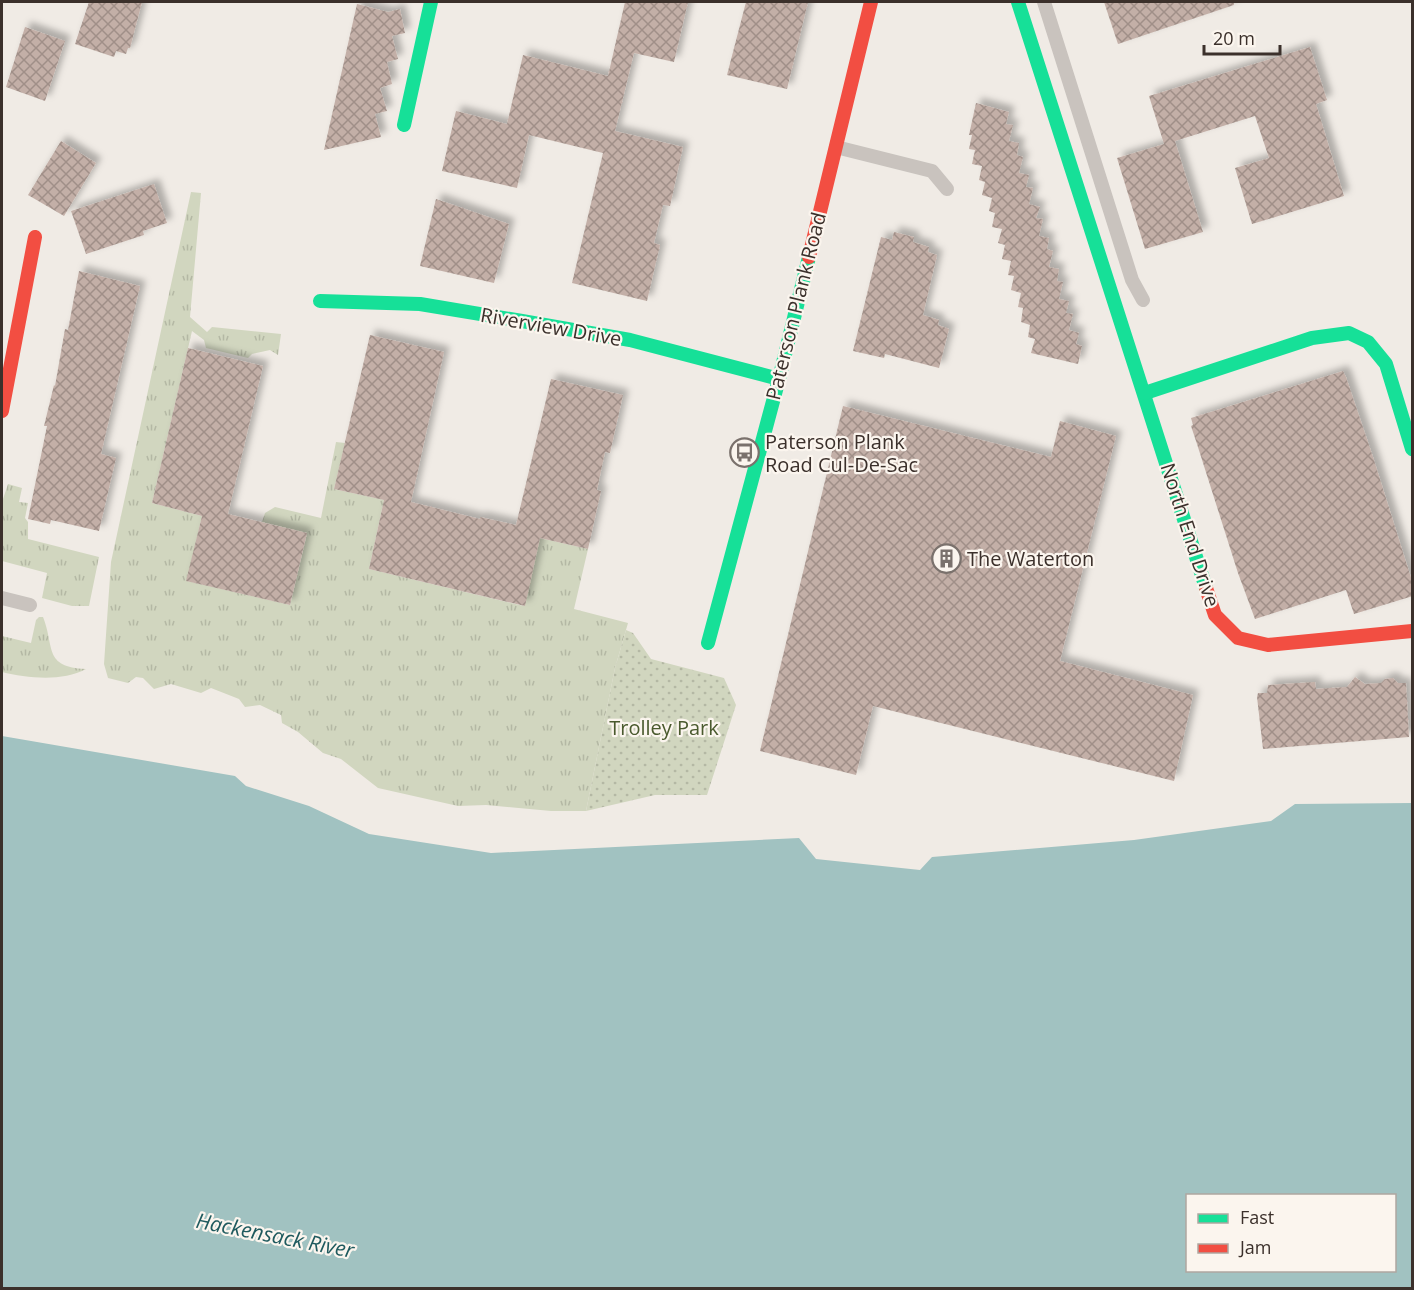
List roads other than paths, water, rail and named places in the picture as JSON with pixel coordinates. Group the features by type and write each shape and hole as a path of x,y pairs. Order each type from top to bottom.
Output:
{"street":[{"path":"404,125 431,2"},
{"name":"Paterson Plank Road","path":"708,644 779,379 871,2"},
{"name":"North End Drive","path":"1018,2 1215,615 1238,638 1269,645 1413,631"},
{"path":"2,411 35,237"},
{"name":"Riverview Drive","path":"320,301 420,304 522,321 630,340 779,379"},
{"path":"1145,393 1312,338 1349,333 1368,342 1386,364 1413,449"}],"lane":[{"path":"1044,2 1132,280 1143,300"},
{"path":"836,147 932,171 947,189"},
{"path":"2,598 30,604"}],"water":[{"name":"Hackensack River","path":"2,736 235,776 246,786 309,806 369,834 491,853 799,838 816,859 920,870 932,857 1134,840 1271,821 1295,804 1412,803 1412,1288 2,1288"}],"place":[{"name":"Paterson Plank Road Cul-De-Sac","path":"744,453"},
{"name":"The Waterton","path":"946,559"}],"park label":[{"name":"Trolley Park","path":"664,728"}]}
